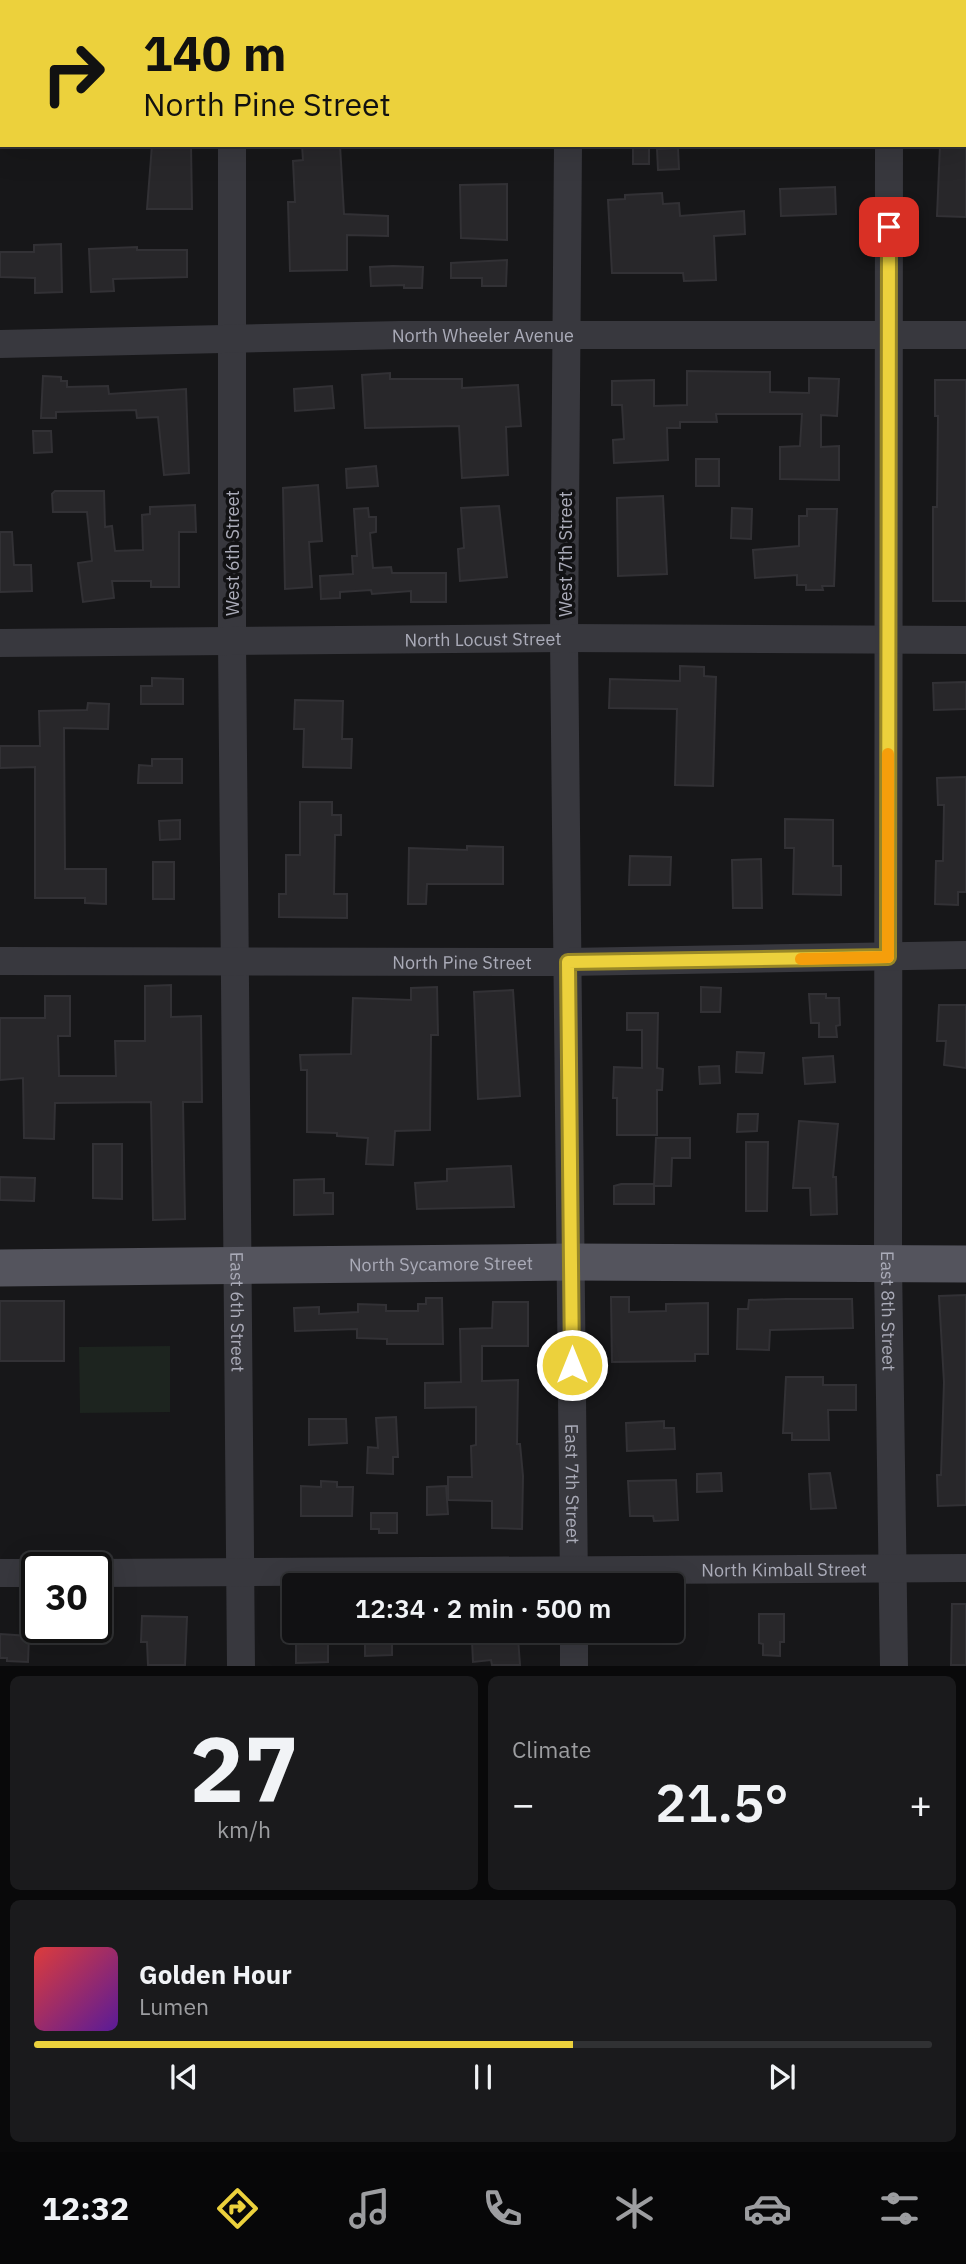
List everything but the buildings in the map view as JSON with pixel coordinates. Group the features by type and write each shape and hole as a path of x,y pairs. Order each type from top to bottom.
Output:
{"main road":[{"name":"North Sycamore Street","path":"0,1268 572,1262 966,1264"}],"street":[{"name":"West 6th Street","path":"232,147 234,960"},
{"name":"West 7th Street","path":"568,147 564,638 568,962"},
{"name":"East 8th Street","path":"889,147 888,1264 894,1665"},
{"name":"North Wheeler Avenue","path":"0,344 566,334 966,335"},
{"name":"North Locust Street","path":"0,643 564,638 966,640"},
{"name":"North Pine Street","path":"0,961 568,962 966,955"},
{"name":"East 6th Street","path":"234,960 241,1665"},
{"name":"East 7th Street","path":"568,962 573,1573"},
{"name":"North Kimball Street","path":"684,1575 966,1568"},
{"path":"0,1573 21,1573"},
{"name":"North Kimball Street","path":"112,1573 296,1573"},
{"path":"574,1643 574,1665"}],"shaded area":[{"path":"170,1346 170,1412 80,1413 79,1347"}],"slow traffic":[{"path":"801,959 888,957 888,754"}],"route":[{"path":"572,1365 568,962 888,957 889,227"}]}
